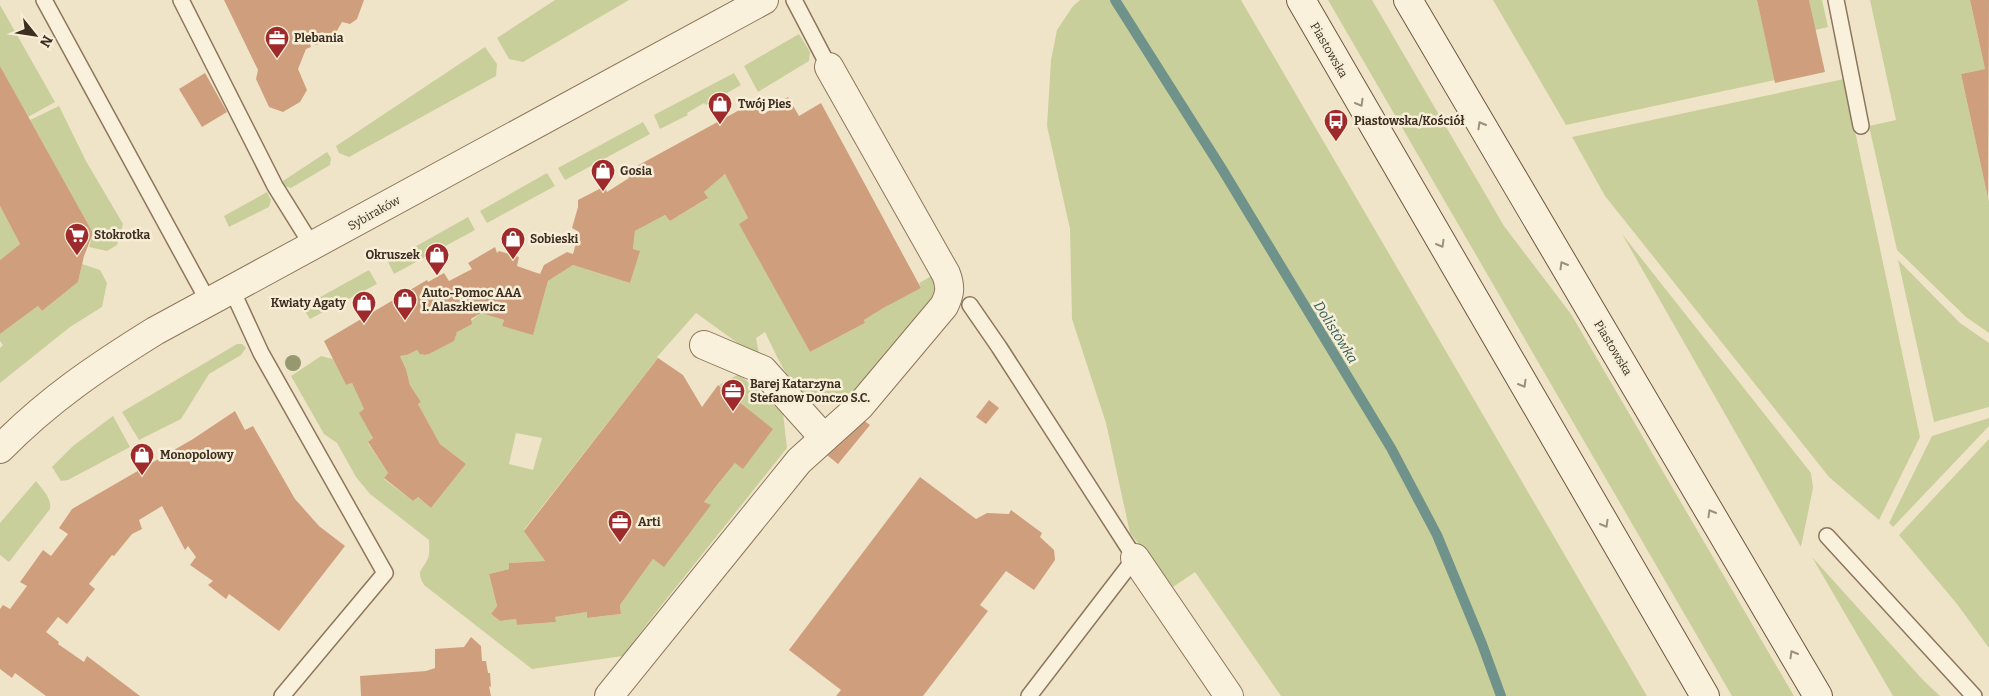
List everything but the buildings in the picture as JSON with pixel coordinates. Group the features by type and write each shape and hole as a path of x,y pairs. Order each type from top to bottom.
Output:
{"street":[{"name":"Sybiraków","path":"0,448 69,387 105,362 220,296 764,0"},
{"name":"Piastowska","path":"1301,0 1705,696"},
{"name":"Piastowska","path":"1408,0 1818,696"},
{"path":"609,696 799,461 860,406 944,306 950,294 946,274 829,67"},
{"path":"704,345 763,370 824,438"},
{"path":"1135,558 1229,696"}],"lane":[{"path":"44,0 220,296 261,353 385,573 282,696"},
{"path":"181,0 275,186 313,247"},
{"path":"794,0 829,67"},
{"path":"1836,0 1861,126"},
{"path":"970,305 1000,347 1135,558 1029,696"},
{"path":"1827,536 1974,696"}],"green space":[{"path":"555,0 629,0 523,62 509,59 497,38"},
{"path":"1080,0 1241,0 1647,696 1281,696 1195,572 1173,587 1130,533 1106,423 1072,319 1070,229 1047,126 1051,60 1057,30 1073,6"},
{"path":"1328,0 1372,0 1504,226 1571,314 1794,696 1732,696"},
{"path":"1493,0 1757,0 1775,80 1566,125"},
{"path":"1809,0 1822,0 1828,27 1815,30"},
{"path":"1870,0 1970,0 1985,69 1961,74 1989,202 1989,333 1966,317 1897,250 1869,126 1896,120"},
{"path":"0,5 55,102 28,117 0,66"},
{"path":"799,34 810,52 809,61 758,92 744,66"},
{"path":"485,47 497,64 496,76 349,157 339,153 336,146"},
{"path":"734,73 741,85 706,105 704,103 687,113 688,115 660,129 654,115"},
{"path":"1844,79 1920,437 1879,520 1829,477 1605,196 1572,137"},
{"path":"59,106 86,161 123,224 117,245 107,251 89,247 93,233 30,120"},
{"path":"643,122 650,134 565,180 558,168"},
{"path":"327,152 331,158 330,165 291,188 285,186 283,181"},
{"path":"547,173 555,186 487,223 480,211"},
{"path":"725,174 748,218 740,224 810,352 865,323 864,320 896,300 921,288 919,283 935,274 938,289 933,301 855,399 820,401 807,396 799,390 785,372 765,332 756,338 760,359 696,313 657,357 524,530 545,561 509,563 509,569 489,574 497,606 491,614 500,621 516,619 517,625 555,622 555,617 587,612 587,618 621,614 620,605 653,559 664,566 710,506 704,502 735,463 772,429 719,385 739,374 783,413 787,448 623,656 532,669 424,585 420,573 429,556 429,540 370,494 356,477 337,443 324,434 291,376 321,356 333,359 346,385 352,383 364,409 373,438 368,443 388,473 384,479 413,501 418,497 431,508 466,464 440,444 418,404 421,402 410,385 400,356 417,350 422,355 429,354 453,341 457,332 481,313 504,320 502,326 533,334 548,281 573,265 630,283 639,251 633,249 635,231 665,215 670,221 707,199 704,192","holes":["516,433 542,438 533,470 509,464"]},
{"path":"267,192 271,200 269,207 229,227 224,216"},
{"path":"0,206 20,244 0,260"},
{"path":"468,217 475,230 394,274 388,262"},
{"path":"1622,234 1811,473 1813,488 1801,547"},
{"path":"1898,260 1960,323 1989,343 1989,407 1934,422"},
{"path":"82,264 100,270 107,283 102,307 70,327 0,383 0,348 3,345 0,341 0,334 38,306 42,311 78,282"},
{"path":"369,270 377,284 310,319 304,310 306,305"},
{"path":"237,344 242,344 246,348 241,355 209,374 181,419 139,440 122,412"},
{"path":"113,416 130,447 68,480 61,481 52,467 73,446"},
{"path":"1989,418 1989,426 1893,527 1889,523 1932,436"},
{"path":"1989,439 1989,648 1957,604 1899,535"},
{"path":"36,481 50,501 50,509 9,562 0,555 0,523"},
{"path":"1812,557 1923,680 1940,696 1893,696"}],"waterway":[{"name":"Dolistówka","path":"1115,0 1222,169 1391,448 1437,535 1482,644 1501,696"}],"place":[{"name":"Plebania","path":"277,59"},
{"name":"Twój Pies","path":"720,125"},
{"name":"Piastowska/Kościół","path":"1336,142"},
{"name":"Gosia","path":"603,192"},
{"name":"Stokrotka","path":"77,256"},
{"name":"Sobieski","path":"513,260"},
{"name":"Okruszek","path":"437,276"},
{"name":"Auto-Pomoc AAA I. Alaszkiewicz","path":"405,321"},
{"name":"Kwiaty Agaty","path":"364,324"},
{"name":"Barej Katarzyna Stefanow Donczo S.C.","path":"733,412"},
{"name":"Monopolowy","path":"142,476"},
{"name":"Arti","path":"620,543"}]}
